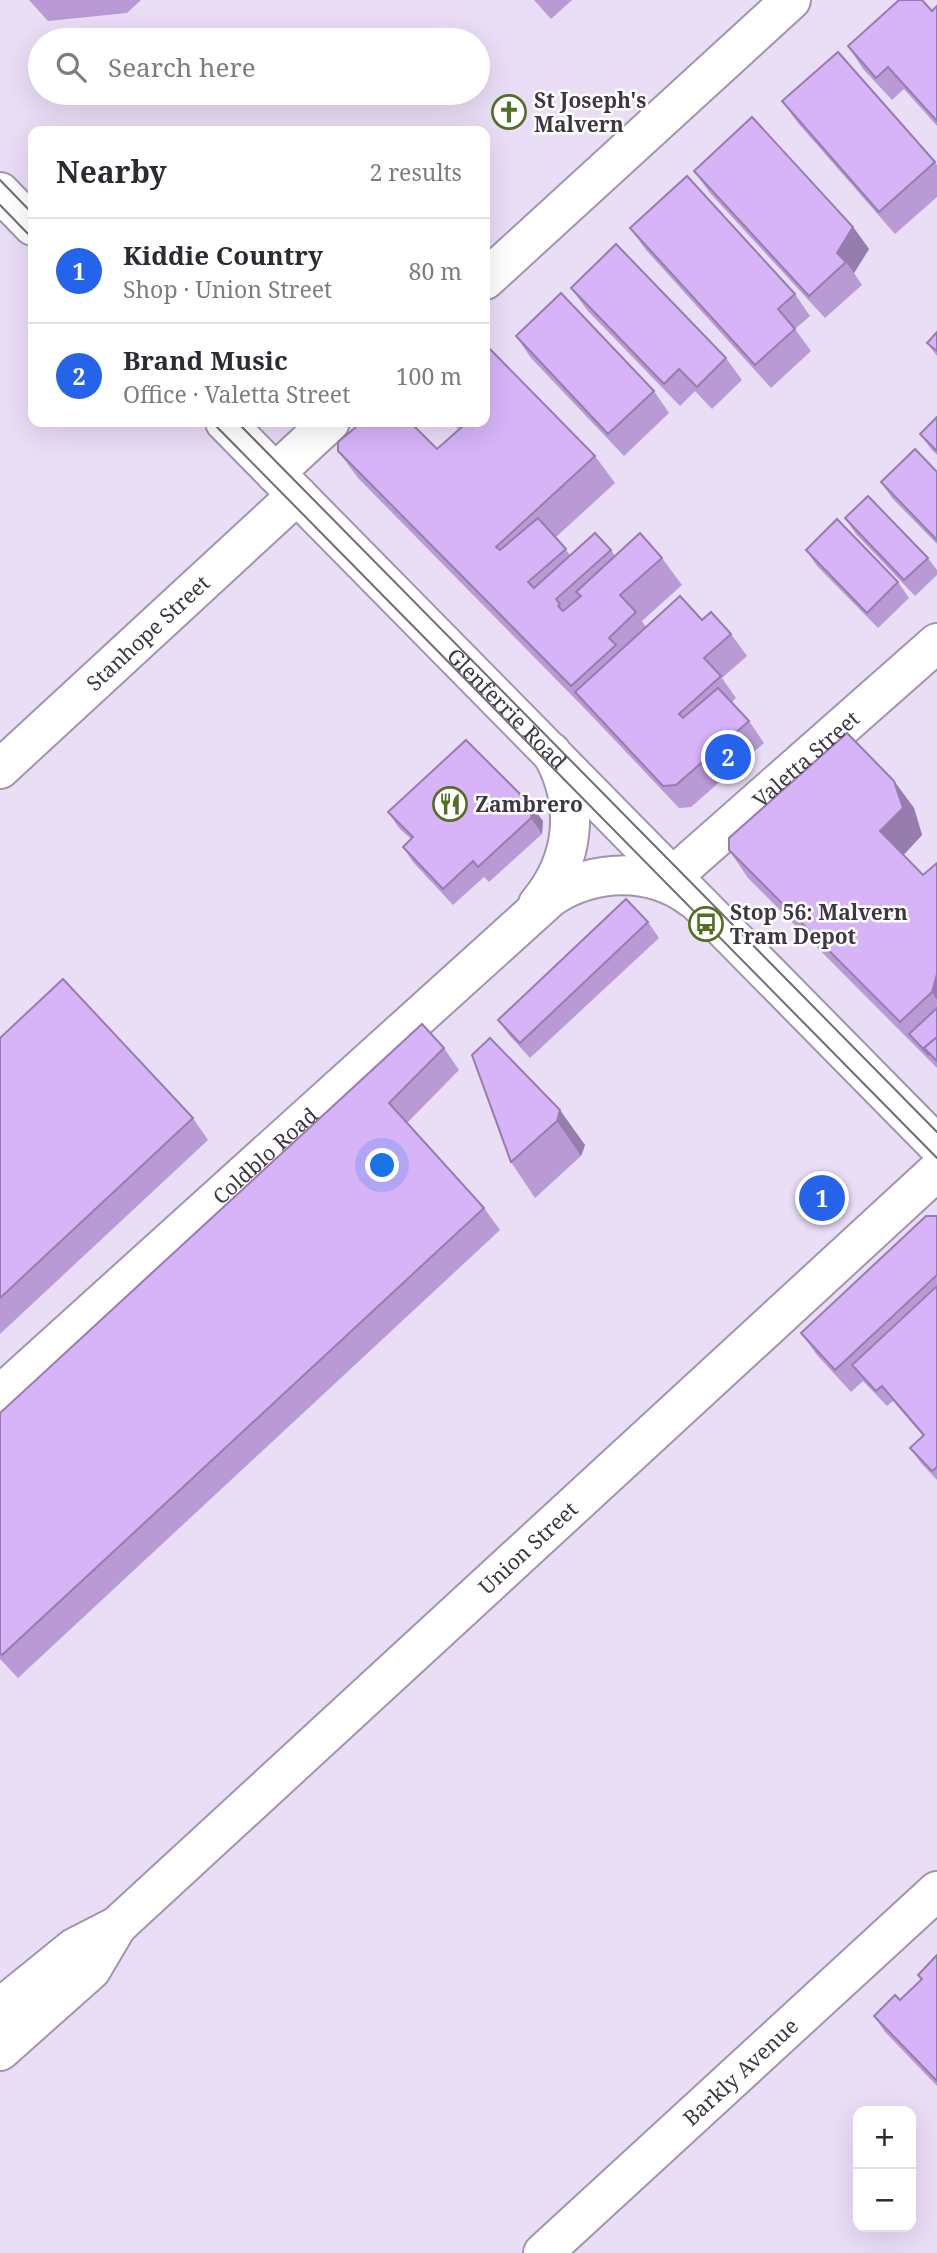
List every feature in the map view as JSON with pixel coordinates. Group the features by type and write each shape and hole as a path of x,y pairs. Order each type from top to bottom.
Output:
{"street":[{"path":"490,275 791,0"},
{"path":"0,192 28,221"},
{"name":"Glenferrie Road","path":"230,427 937,1145"},
{"name":"Stanhope Street","path":"0,769 286,484 326,427"},
{"name":"Valetta Street","path":"673,876 937,643"},
{"name":"Coldblo Road","path":"527,916 554,882 570,829 567,786 551,752"},
{"name":"Coldblo Road","path":"0,1395 527,916 563,889 618,874 647,877 672,885 700,904"},
{"name":"Union Street","path":"10,2015 74,1948 117,1926 937,1171"},
{"name":"Barkly Avenue","path":"543,2253 937,1891"}],"building":[{"path":"899,0 922,0 932,11 937,6 937,121 888,67 876,78 848,46"},
{"path":"838,52 935,162 879,212 782,101"},
{"path":"752,117 853,227 837,253 846,262 809,296 694,171"},
{"path":"687,176 795,294 778,309 795,329 755,365 630,228"},
{"path":"616,244 726,358 697,387 679,369 664,384 571,288"},
{"path":"561,293 654,391 608,434 516,336"},
{"path":"937,332 937,351 927,343"},
{"path":"490,349 595,456 496,547 500,550 538,518 566,549 528,582 534,588 595,533 611,550 556,599 563,611 581,596 576,592 640,533 662,558 620,595 636,612 609,638 616,645 571,686 338,451 338,442 356,427 415,427 437,449 462,427 490,427"},
{"path":"937,417 937,451 920,434"},
{"path":"915,449 937,472 937,540 881,482"},
{"path":"868,496 928,558 904,580 845,518"},
{"path":"837,519 898,582 867,613 806,550"},
{"path":"680,596 702,620 711,612 731,634 704,658 721,676 679,714 683,718 718,688 749,721 676,785 663,786 575,692"},
{"path":"847,733 894,781 903,808 880,831 923,875 937,863 937,974 932,992 900,1022 729,850 729,838"},
{"path":"466,740 532,806 531,818 478,867 473,861 443,889 403,847 413,837 388,812"},
{"path":"626,899 648,922 520,1043 498,1020"},
{"path":"63,979 193,1118 0,1298 0,1038"},
{"path":"937,1008 937,1037 924,1048 929,1055 909,1034"},
{"path":"422,1024 444,1048 389,1103 484,1208 2,1655 0,1413"},
{"path":"937,1037 937,1061 924,1048"},
{"path":"490,1038 560,1110 557,1121 511,1162 472,1055"},
{"path":"926,1216 937,1216 937,1275 835,1370 801,1333"},
{"path":"937,1286 937,1467 932,1471 910,1448 924,1435 882,1386 876,1391 852,1365"},
{"path":"937,1955 937,2081 874,2016 895,1995 900,2000 922,1979 918,1975"}],"tram line":[{"path":"0,180 28,209"},
{"path":"0,205 28,234"},
{"path":"217,427 937,1158"},
{"path":"242,427 937,1132"}],"place":[{"name":"St Joseph's Malvern","path":"509,112"},
{"name":"Brand Music","path":"728,757"},
{"name":"Zambrero","path":"450,804"},
{"name":"Stop 56: Malvern Tram Depot","path":"706,924"},
{"name":"Kiddie Country","path":"822,1198"}]}
